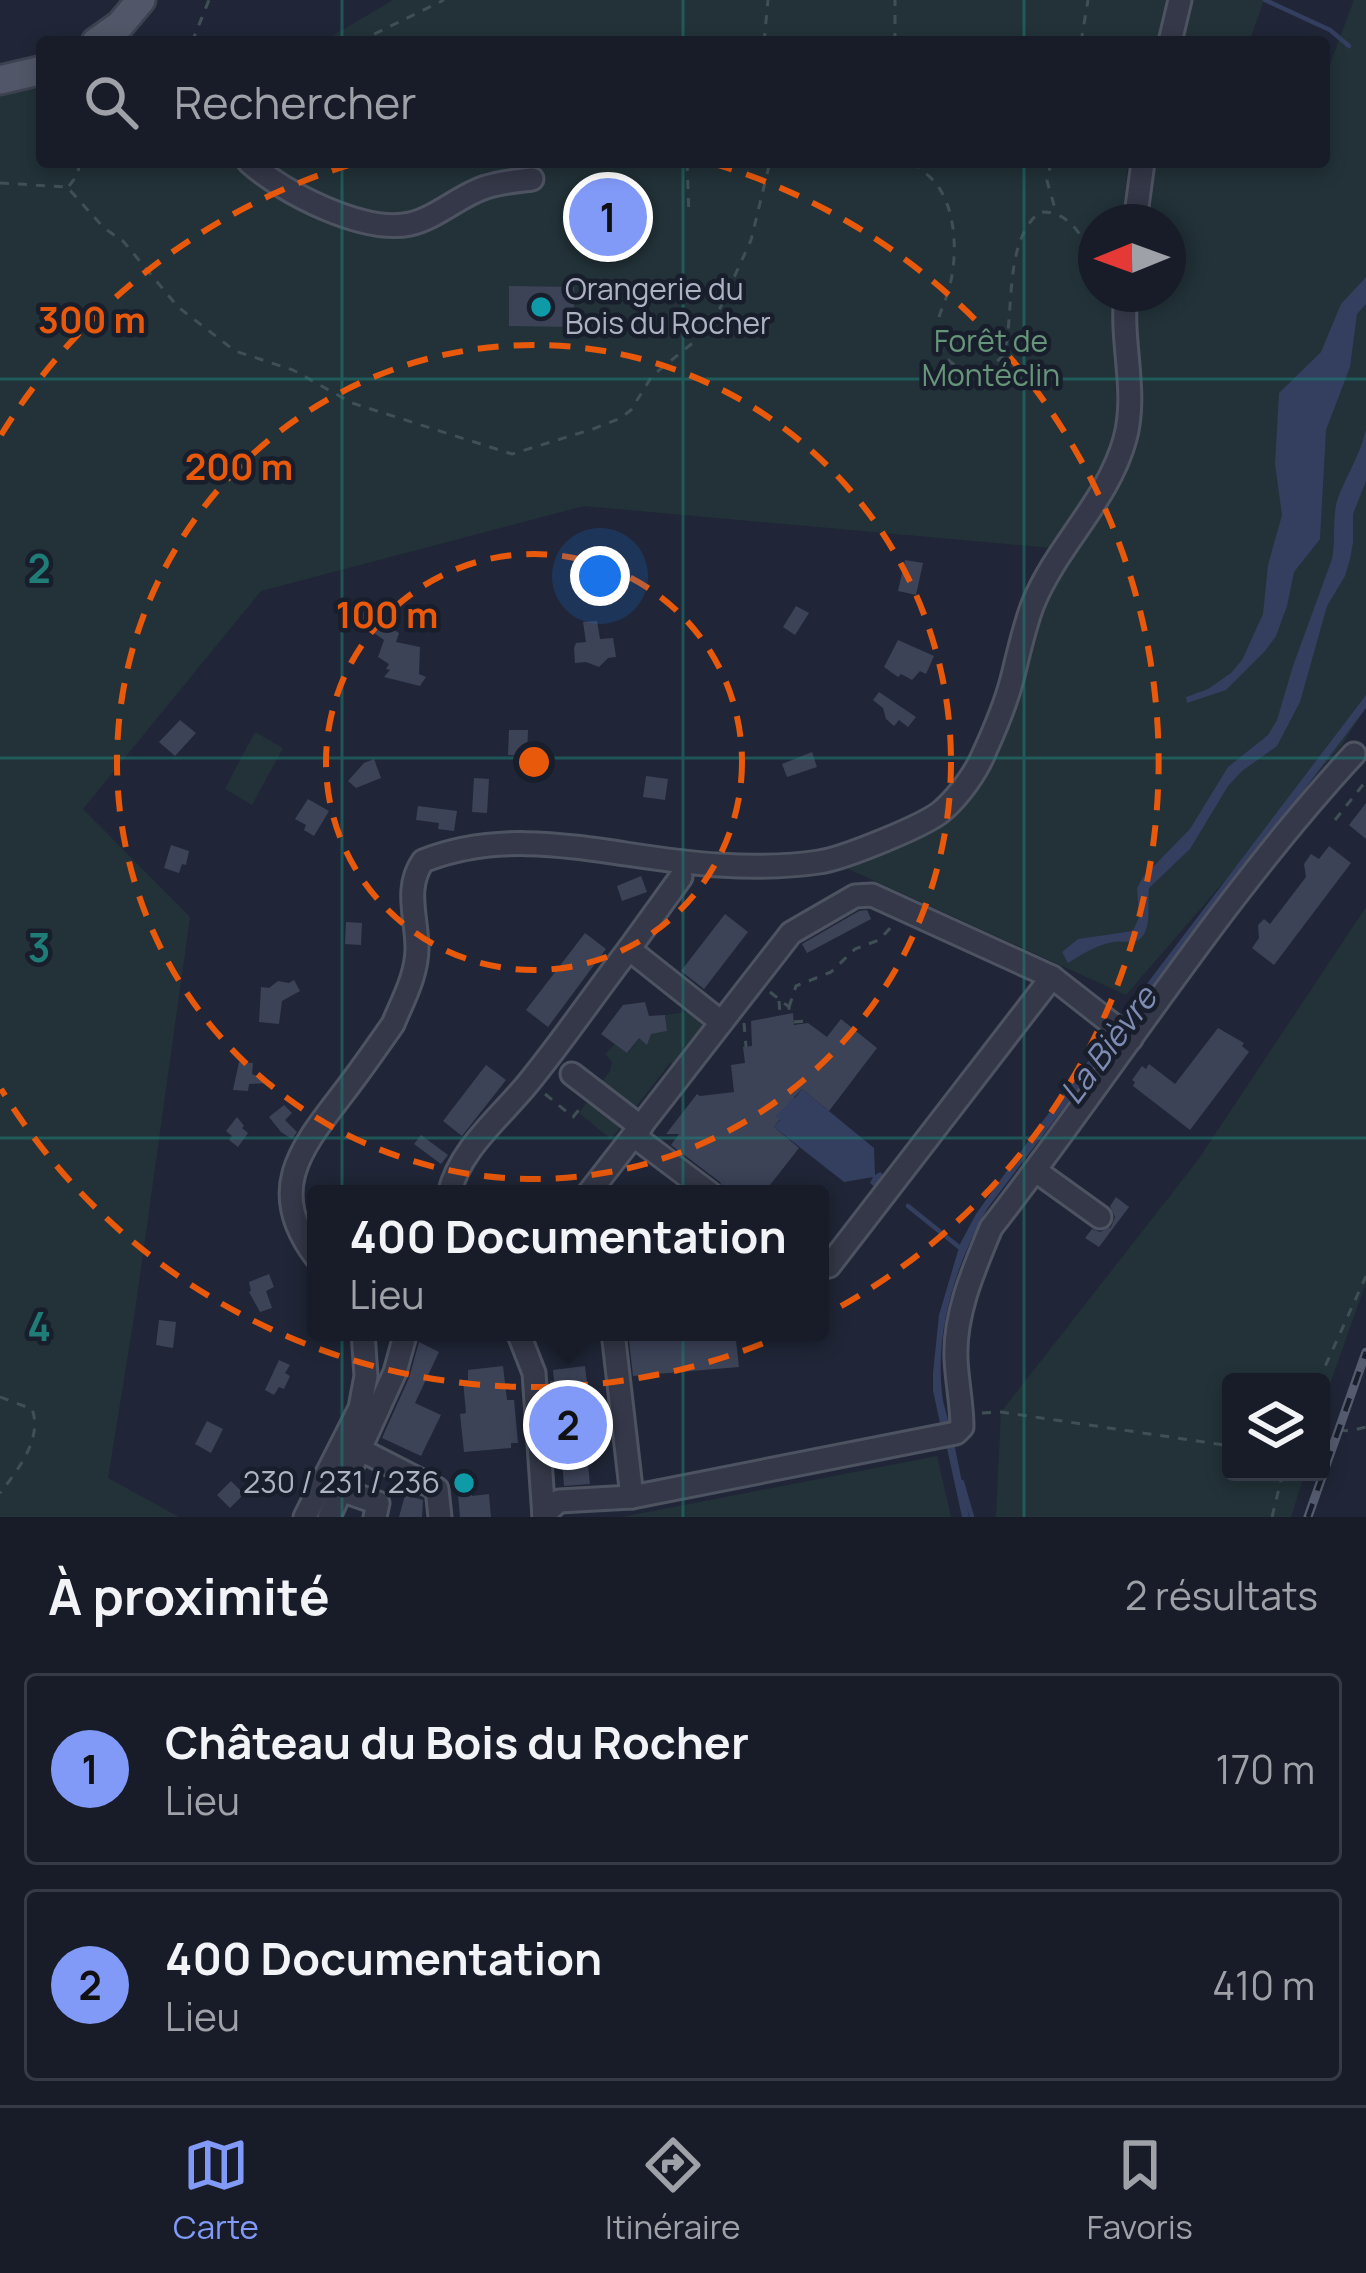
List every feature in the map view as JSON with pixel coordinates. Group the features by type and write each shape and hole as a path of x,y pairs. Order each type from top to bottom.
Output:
{"main road":[{"path":"105,36 141,0"},
{"path":"0,80 36,77"}],"street":[{"path":"1171,36 1180,0"},
{"path":"255,168 321,207 360,223 410,224 483,188 532,179"},
{"path":"1137,204 1142,168"},
{"path":"307,1239 294,1213 292,1174 303,1145 393,1024 403,1001 414,971 413,885 423,861 481,845 515,843 558,844 716,865 820,862 846,856 942,812 984,755 1033,604 1056,557 1117,464 1127,434 1130,385 1124,312"},
{"path":"544,1516 559,1502 632,1497 956,1433 962,1427 962,1412 956,1354 967,1286 991,1228 1036,1171 1123,1033 1354,754"},
{"path":"453,1185 470,1149 530,1082 681,878"},
{"path":"595,1185 791,933 855,896 872,895 1052,977 1123,1033"},
{"path":"629,949 722,1022"},
{"path":"829,1266 1052,977"},
{"path":"572,1074 700,1185"},
{"path":"1036,1171 1100,1216"},
{"path":"305,1517 360,1408 363,1341"},
{"path":"328,1517 395,1372 404,1341"},
{"path":"522,1341 534,1372 544,1516"},
{"path":"614,1341 632,1497"},
{"path":"359,1449 437,1489 440,1517"},
{"path":"341,1490 378,1503 375,1517"}],"path":[{"path":"195,36 209,0"},
{"path":"370,36 444,0"},
{"path":"765,36 768,0"},
{"path":"895,36 896,0"},
{"path":"1082,36 1088,0"},
{"path":"68,187 78,168"},
{"path":"687,168 688,216"},
{"path":"0,183 68,187 104,228 123,241 178,307 235,351 293,370 352,403 512,454 608,424 631,410 652,376 711,328 742,262 769,168"},
{"path":"919,168 942,195 953,231 953,272 937,330 943,353 959,368 978,371 1004,355 1013,278 1027,225 1040,212 1056,213 1078,232"},
{"path":"1050,168 1049,196 1056,213"},
{"path":"1335,820 1366,781"},
{"path":"755,979 789,1010 796,986 831,972 855,949 879,940 910,913"},
{"path":"779,999 780,1014"},
{"path":"743,1010 746,1047"},
{"path":"794,1022 805,1021"},
{"path":"530,1082 573,1117 594,1091"},
{"path":"1322,1373 1366,1276"},
{"path":"0,1397 32,1409 36,1421 23,1460 0,1493"},
{"path":"962,1412 1001,1412 1222,1445"},
{"path":"1330,1430 1366,1427"},
{"path":"1272,1517 1281,1481"}],"green space":[{"path":"393,0 1171,0 1161,36 332,36"},
{"path":"1190,0 1264,0 1251,36 1181,36"},
{"path":"1354,0 1366,0 1366,707 1342,745 1126,995 842,866 949,819 995,753 1030,637 1067,553 1129,460 1138,390 1135,312 1186,312 1186,204 1143,204 1149,168 1330,168 1330,64"},
{"name":"Forêt de Montéclin","path":"36,89 36,168 1127,168 1124,204 1078,204 1078,312 1116,312 1117,426 1096,482 1052,548 584,506 261,591 83,809 190,917 108,1478 179,1517 0,1517 0,90"},
{"path":"255,732 283,748 252,805 225,789"},
{"path":"1366,907 1366,1283 1330,1384 1330,1373 1222,1373 1222,1481 1302,1481 1291,1517 996,1517 1001,1412 1198,1160"},
{"path":"700,1013 705,1037 699,1044 681,1047 681,1068 670,1063 611,1139 579,1113 610,1071 612,1062 605,1054 615,1044 628,1053 639,1038 649,1041 649,1034 667,1031 665,1015"},
{"path":"937,1456 951,1517 622,1517"}],"water":[{"path":"1366,277 1366,304 1357,314 1350,367 1326,430 1320,539 1294,572 1276,636 1265,651 1226,690 1187,703 1186,697 1231,673 1263,614 1268,565 1282,515 1275,464 1279,393 1321,352 1341,304"},
{"path":"1366,429 1366,481 1353,514 1350,559 1327,606 1300,702 1277,746 1228,786 1190,849 1149,888 1142,937 1101,945 1068,963 1062,952 1078,939 1133,931 1139,917 1137,888 1143,877 1190,829 1228,767 1268,735 1277,720 1332,559 1337,501"},
{"path":"1366,695 1366,708 987,1209 957,1275 945,1321 941,1369 951,1430 942,1432 933,1391 939,1315 960,1244 976,1214"},
{"path":"802,1089 874,1148 875,1175 880,1172 891,1181 881,1192 870,1183 873,1177 844,1182 774,1127 791,1095 795,1098"},
{"path":"953,1438 969,1517 962,1517 945,1439"}],"building":[{"path":"578,196 643,205 638,238 573,228"},
{"name":"Orangerie du Bois du Rocher","path":"509,286 574,287 574,327 509,326"},
{"path":"905,560 923,563 916,595 898,591"},
{"path":"796,606 809,613 795,635 783,627"},
{"path":"364,611 392,623 391,628 399,633 396,642 420,647 419,674 426,677 420,686 384,677 389,664 378,657 384,640 357,621"},
{"path":"597,621 600,639 613,638 616,657 599,667 575,663 576,643 586,642 583,622"},
{"path":"898,640 934,656 926,674 920,671 912,680 884,667"},
{"path":"879,692 916,717 908,727 899,720 894,726 886,719 883,708 873,700"},
{"path":"180,720 196,733 175,756 159,742"},
{"path":"509,730 528,730 527,756 508,755"},
{"path":"812,752 817,767 787,777 782,764"},
{"path":"374,759 381,778 356,788 348,781"},
{"path":"646,776 668,779 665,800 643,797"},
{"path":"474,778 489,779 487,813 472,812"},
{"path":"308,799 329,811 314,836 295,819"},
{"path":"1366,803 1366,839 1349,825"},
{"path":"418,806 457,811 454,831 416,820"},
{"path":"171,845 189,851 179,873 164,868"},
{"path":"1329,846 1351,863 1274,965 1252,948 1259,938 1258,925 1264,919 1270,924 1306,877 1304,864 1311,854 1319,859"},
{"path":"641,876 647,892 622,901 617,886"},
{"path":"867,910 871,919 807,953 802,944"},
{"path":"725,914 748,932 704,989 681,971"},
{"path":"346,922 362,923 361,945 345,944"},
{"path":"585,933 606,949 548,1027 526,1010"},
{"path":"294,980 300,991 282,1001 279,1024 259,1022 261,987"},
{"path":"645,1002 649,1016 665,1015 667,1031 651,1034 647,1045 639,1038 627,1053 601,1034 623,1005"},
{"path":"793,1013 794,1025 808,1023 827,1037 841,1019 877,1048 829,1111 802,1089 776,1116 780,1119 774,1127 799,1148 770,1185 722,1185 671,1145 679,1134 666,1134 697,1094 734,1092 731,1065 745,1063 743,1047 752,1046 751,1021"},
{"path":"1218,1028 1244,1043 1249,1052 1190,1130 1133,1086 1132,1080 1149,1064 1175,1084"},
{"path":"239,1062 253,1063 252,1074 274,1083 233,1090"},
{"path":"486,1065 506,1080 462,1136 443,1121"},
{"path":"284,1105 292,1113 285,1120 297,1132 292,1139 269,1117"},
{"path":"237,1117 248,1133 238,1147 226,1131"},
{"path":"421,1135 448,1155 441,1164 414,1144"},
{"path":"1116,1197 1129,1207 1099,1247 1085,1238 1092,1229 1100,1232 1111,1227 1115,1217 1110,1206"},
{"path":"269,1274 274,1287 266,1291 272,1308 260,1312 249,1282"},
{"path":"159,1320 176,1322 173,1348 156,1345"},
{"path":"629,1341 736,1341 739,1367 633,1376"},
{"path":"419,1342 439,1352 415,1403 441,1415 421,1456 382,1438 409,1378"},
{"path":"279,1360 290,1365 285,1373 290,1376 284,1389 279,1387 274,1395 265,1390"},
{"path":"503,1366 507,1400 514,1400 518,1443 511,1443 511,1448 464,1452 463,1380 468,1380 468,1370"},
{"path":"585,1366 591,1417 583,1417 590,1484 564,1486 550,1381 554,1381 553,1370"},
{"path":"207,1421 223,1429 211,1453 195,1444"},
{"name":"230 / 231 / 236","path":"469,1470 472,1496 489,1494 491,1517 460,1517 456,1471"},
{"path":"231,1481 244,1494 230,1508 217,1495"},
{"path":"405,1495 423,1500 422,1517 399,1517"}],"waterway":[{"path":"1265,0 1330,30 1349,46"},
{"path":"908,1206 959,1247"},
{"name":"La Bièvre","path":"962,1482 972,1517"}],"railway":[{"path":"1308,1517 1366,1352"}],"place":[{"name":"Château du Bois du Rocher","path":"608,217"},
{"name":"Orangerie du Bois du Rocher","path":"541,307"},
{"name":"400 Documentation","path":"568,1425"},
{"name":"230 / 231 / 236","path":"464,1483"}]}
